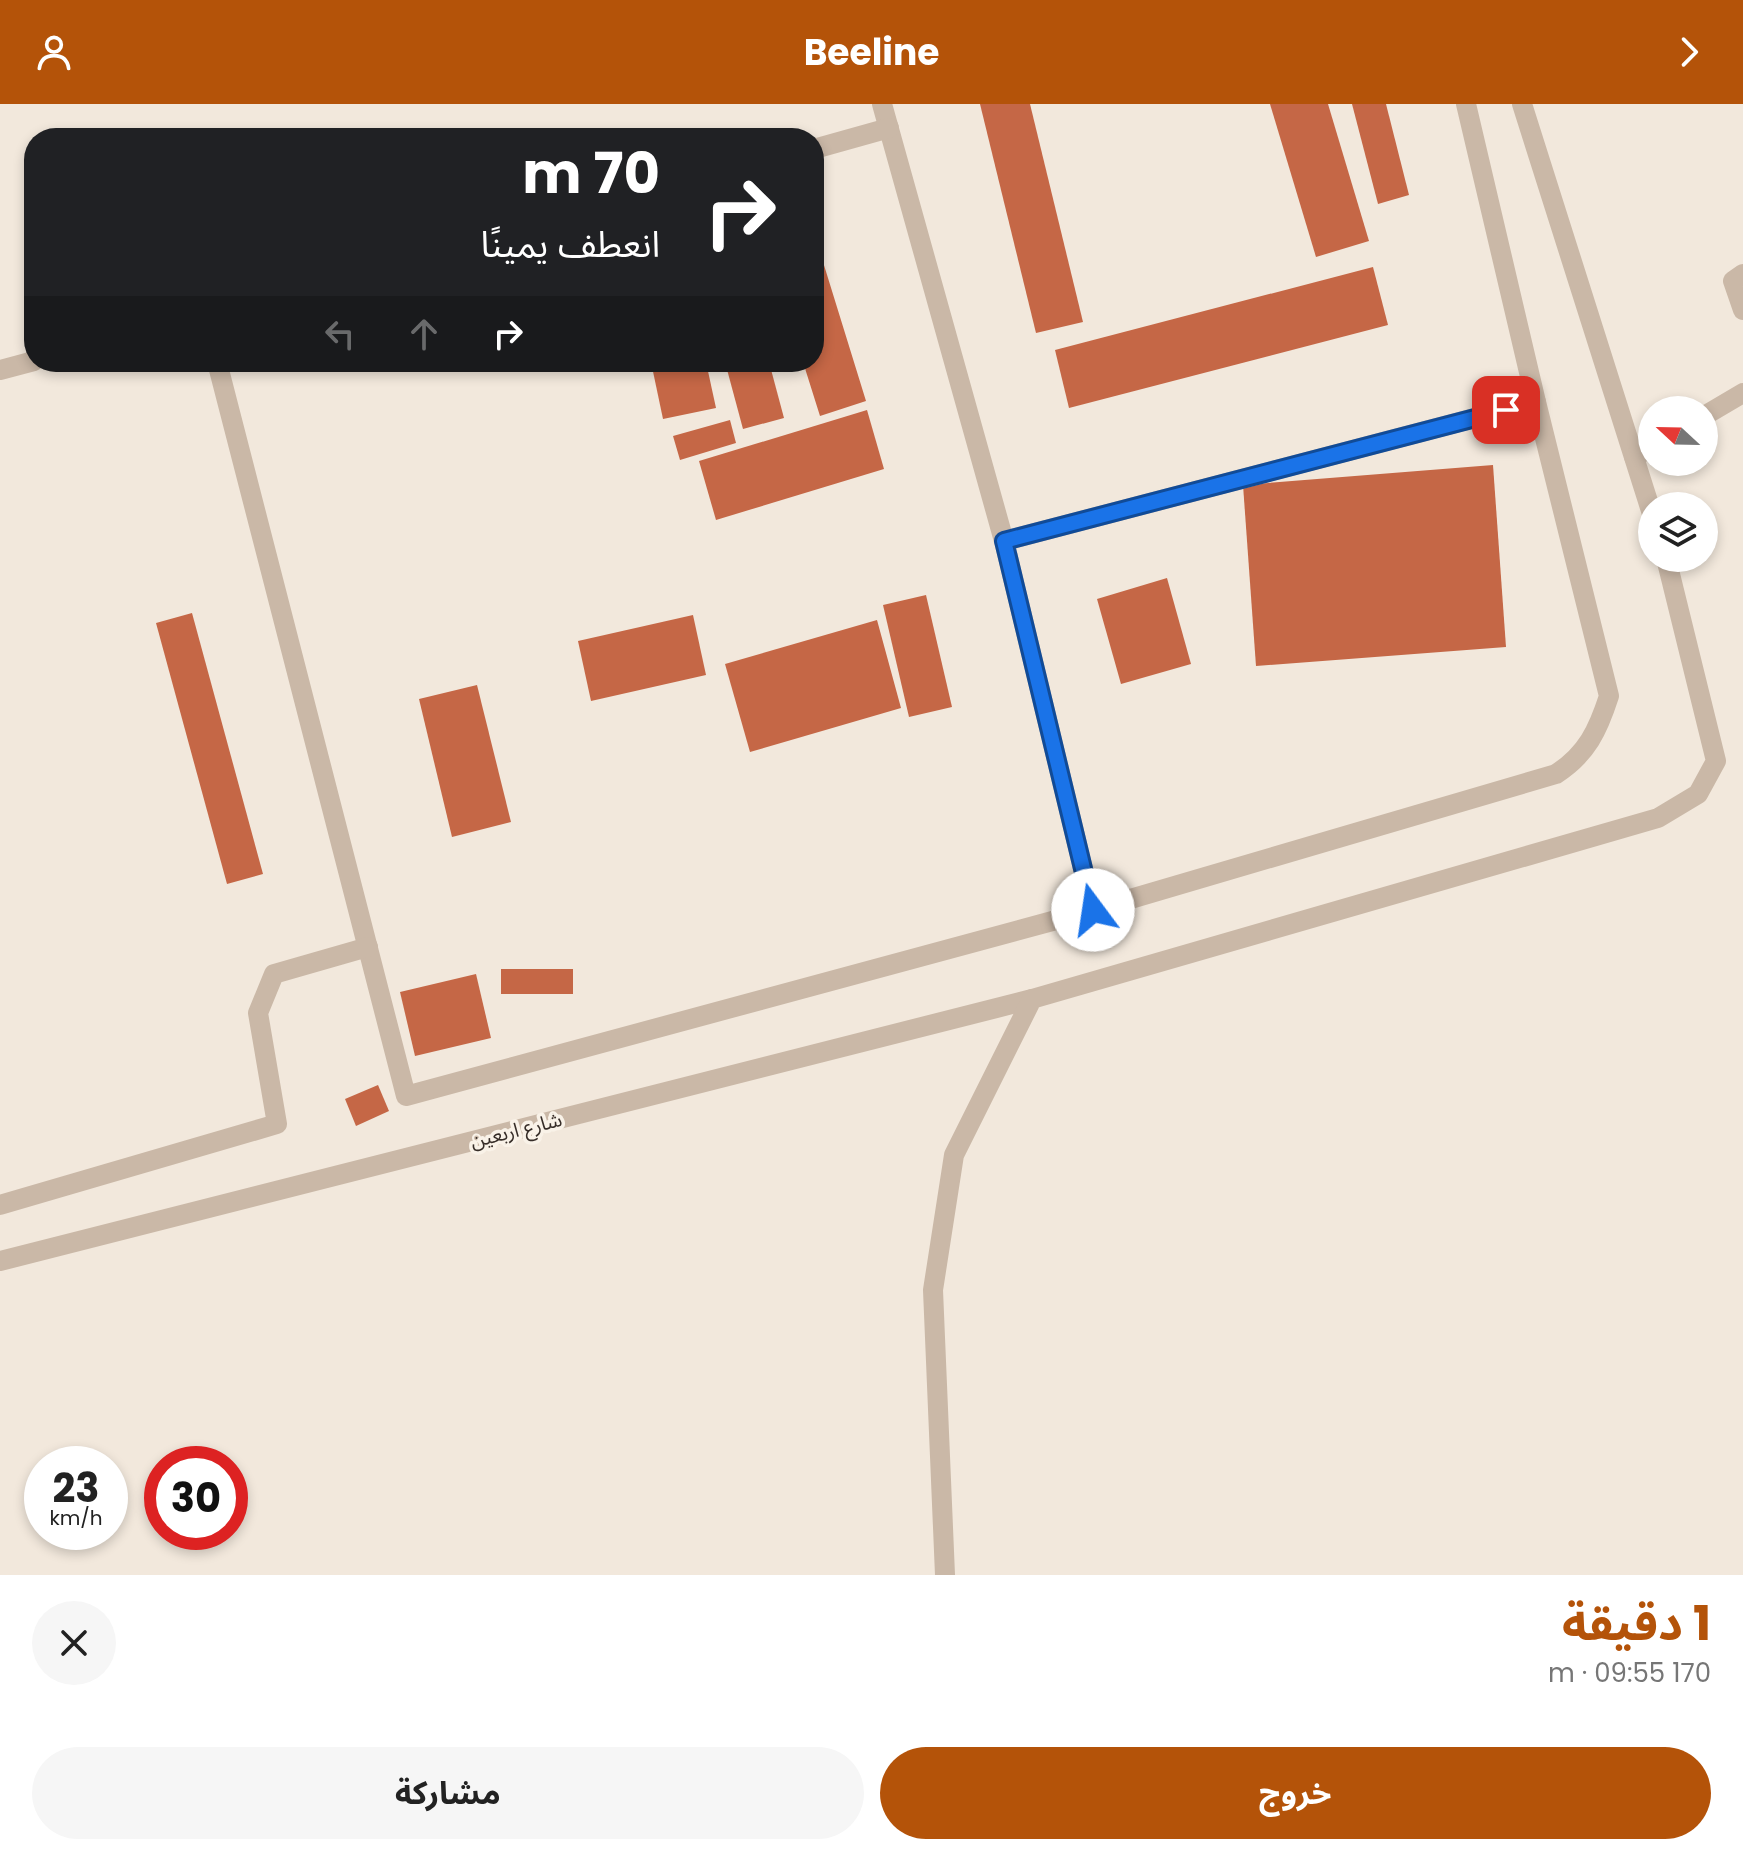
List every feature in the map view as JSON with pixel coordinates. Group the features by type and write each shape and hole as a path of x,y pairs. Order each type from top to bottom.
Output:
{"street":[{"path":"882,104 1004,541 1093,910"},
{"path":"220,372 406,1096 1093,910 1556,774 1571,764 1594,736 1609,696 1466,104"},
{"path":"1522,104 1638,438"},
{"path":"824,146 889,128"},
{"path":"1743,274 1733,281 1743,310"},
{"path":"0,370 24,364"},
{"path":"1718,408 1743,393"},
{"path":"1004,541 1536,402"},
{"name":"شارع اربعين","path":"0,1261 1032,999 1658,818 1698,794 1716,761 1670,572"},
{"path":"0,1205 277,1124 258,1013 274,974 368,947"},
{"path":"945,1575 933,1290 954,1155 1032,999"}],"building":[{"path":"980,104 1030,104 1083,322 1036,333"},
{"path":"1270,104 1328,104 1369,241 1316,257"},
{"path":"1352,104 1386,104 1409,195 1378,204"},
{"path":"824,265 866,401 820,416 806,372 824,372"},
{"path":"1373,267 1388,325 1069,408 1055,350"},
{"path":"653,372 708,372 716,408 663,419"},
{"path":"728,372 772,372 784,418 743,429"},
{"path":"867,410 884,469 716,520 699,461"},
{"path":"730,420 736,443 680,460 673,436"},
{"path":"1493,465 1506,647 1256,666 1243,485"},
{"path":"1167,578 1191,664 1121,684 1097,599"},
{"path":"926,595 952,707 909,717 883,605"},
{"path":"192,613 263,874 227,884 156,623"},
{"path":"693,615 706,675 591,701 578,641"},
{"path":"877,620 901,708 750,752 725,664"},
{"path":"477,685 511,822 452,837 419,699"},
{"path":"501,969 573,969 573,994 501,994"},
{"path":"476,974 491,1038 415,1056 400,992"},
{"path":"378,1085 389,1111 356,1126 345,1099"}],"route":[{"path":"1093,910 1004,541 1506,410"}]}
